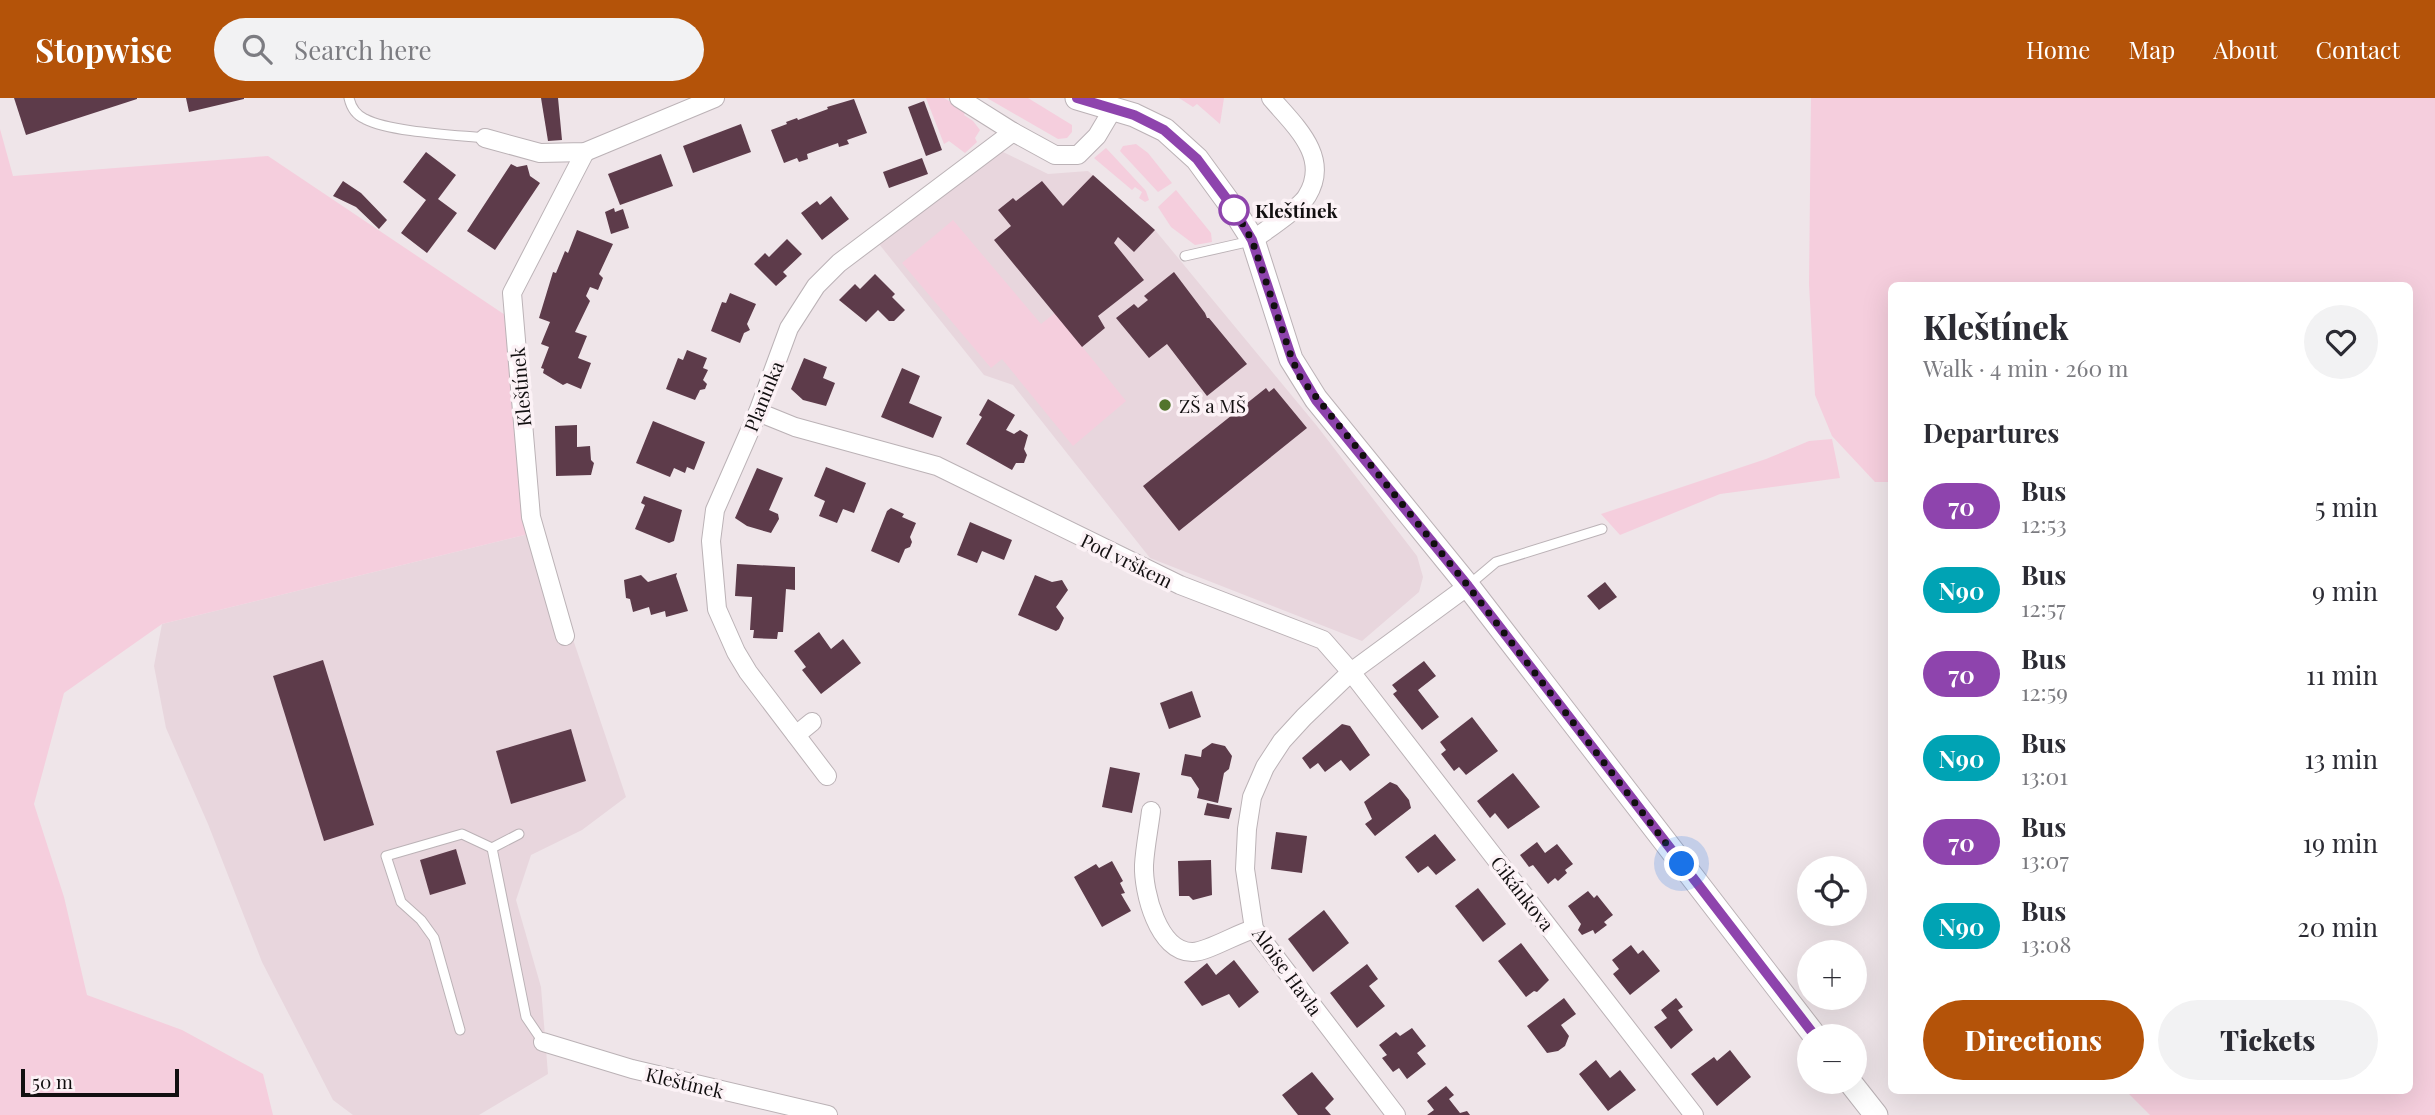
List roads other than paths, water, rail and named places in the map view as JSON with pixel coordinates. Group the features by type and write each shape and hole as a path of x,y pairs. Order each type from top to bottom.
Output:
{"street":[{"path":"485,138 540,153 585,152 715,98"},
{"path":"960,98 1055,155 1078,155 1106,125 1112,109"},
{"path":"1077,98 1164,130 1181,143 1213,179 1252,240 1300,377 1468,586 1806,1024"},
{"path":"1252,240 1307,198 1317,164 1307,140 1271,98"},
{"name":"Planinka","path":"827,776 737,652 717,609 712,571 715,510 758,412 789,328 816,286 839,264 1013,132"},
{"name":"Kleštínek","path":"565,636 531,517 512,293 585,152"},
{"name":"Pod vrškem","path":"758,412 795,427 937,466 1180,585 1323,640 1351,672"},
{"path":"1351,672 1468,586"},
{"name":"Aloise Havla","path":"1351,672 1282,741 1265,767 1252,797 1245,869 1254,929 1396,1115"},
{"name":"Cikánkova","path":"1351,672 1694,1115"},
{"path":"796,735 812,722"},
{"path":"1151,811 1144,866 1147,894 1160,931 1175,947 1192,952 1254,929"},
{"name":"Kleštínek","path":"543,1042 632,1069 828,1115"},
{"path":"1859,1094 1875,1115"}],"lane":[{"path":"349,98 352,108 365,119 400,128 485,138"},
{"path":"1185,256 1252,240"},
{"path":"1468,586 1496,562 1602,529"},
{"path":"460,1030 434,938 421,920 401,902 386,856 462,834 492,848"},
{"path":"492,848 519,834"},
{"path":"492,848 515,956 518,990 526,1017 543,1042"}],"place":[{"name":"Kleštínek","path":"1234,210"},
{"name":"ZŠ a MŠ","path":"1165,405"}]}
